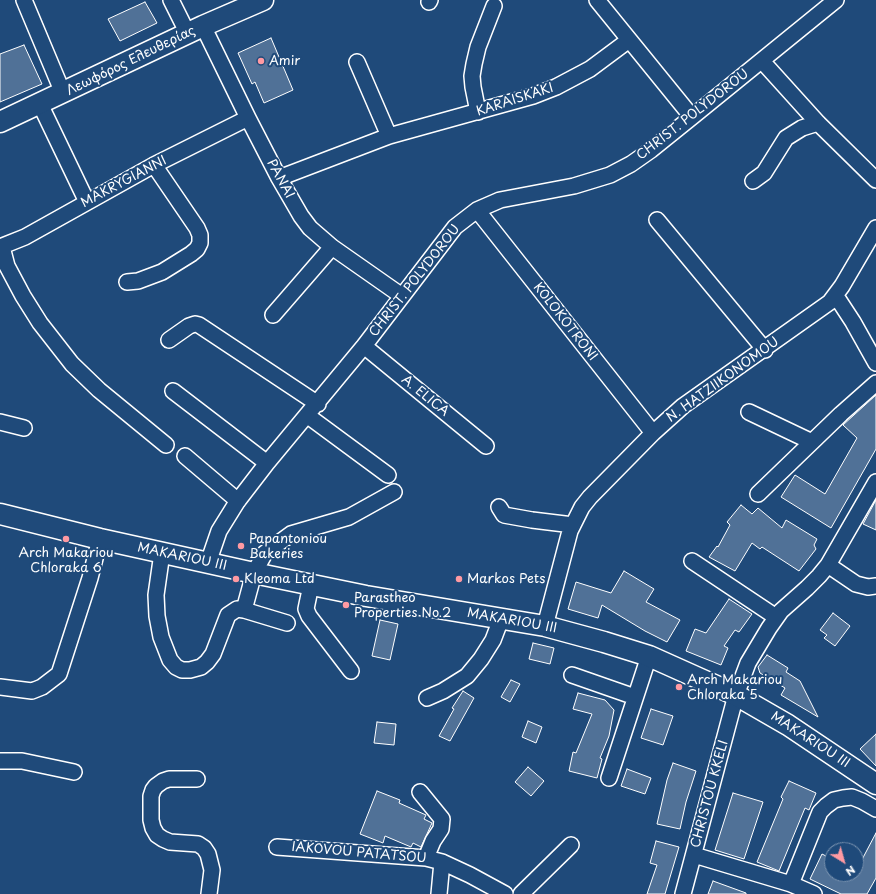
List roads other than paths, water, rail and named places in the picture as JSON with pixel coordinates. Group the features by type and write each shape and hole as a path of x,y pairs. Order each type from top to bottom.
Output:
{"main road":[{"name":"Λεωφόρος Ελευθερίας","path":"0,122 263,0"},
{"name":"MAKARIOU III","path":"0,514 100,539 254,573 366,596 545,626 604,642 649,656 736,695 788,725 876,784"}],"street":[{"path":"24,0 63,93"},
{"name":"PANAI","path":"171,0 196,30 248,118 279,178 301,216 310,228 332,247 402,296"},
{"path":"598,0 692,117"},
{"name":"CHRIST. POLYDOROU","path":"208,563 219,531 238,501 267,463 318,404 364,346 455,227 477,210 500,200 574,186 610,174 631,164 762,61 826,3"},
{"path":"478,112 472,76 478,47 494,6"},
{"name":"KARAISKAKI","path":"279,178 389,136 533,96 556,87 590,69 629,40"},
{"path":"762,61 818,123 876,180"},
{"path":"357,62 389,136"},
{"path":"40,104 87,202"},
{"name":"MAKRYGIANNI","path":"1,247 25,237 154,165 248,118"},
{"path":"753,181 764,173 786,138 802,128 818,123"},
{"path":"126,282 138,281 162,272 191,254 197,249 200,243 200,235 197,228 154,165"},
{"name":"KOLOKOTRONI","path":"477,210 653,433"},
{"path":"657,220 765,350"},
{"name":"N. HATZIIKONOMOU","path":"545,626 565,547 573,525 582,507 590,497 653,433 683,406 765,350 817,312 836,296 876,228"},
{"path":"1,247 7,266 23,296 40,324 72,364 99,390 166,445"},
{"path":"273,315 332,247"},
{"path":"836,296 876,363"},
{"path":"169,340 189,326 195,324 199,325 318,404"},
{"name":"A. ELICA","path":"364,346 486,446"},
{"path":"758,494 876,383"},
{"path":"173,391 267,463"},
{"path":"749,412 812,442"},
{"path":"308,416 388,475"},
{"path":"0,422 24,428"},
{"path":"185,456 238,501"},
{"name":"CHRISTOU KKELI","path":"683,894 736,695 748,663 776,617 819,576 828,564 876,482"},
{"path":"244,610 254,573 265,554 291,534 349,518 394,492"},
{"path":"500,507 504,515 573,525"},
{"path":"0,687 32,691 42,687 59,674 90,578 100,539"},
{"path":"162,553 156,594 157,616 161,637 170,660 176,667 182,670 190,670 201,667 207,662 213,654 228,615 237,609 287,623"},
{"path":"692,561 776,617"},
{"path":"828,564 856,584 868,587 876,586"},
{"path":"311,585 306,609 309,616 352,670"},
{"path":"428,698 443,691 467,676 481,659 493,640 501,619"},
{"path":"609,778 649,656"},
{"path":"572,675 635,697"},
{"path":"0,761 22,761 74,772"},
{"path":"197,779 169,779 162,781 156,786 152,790 151,796 151,820 157,835 163,839 170,842 198,844 204,848 210,860 212,870 209,894"},
{"path":"420,792 442,819 443,823 426,858"},
{"path":"791,884 820,812 826,806 834,800 852,797 862,801 876,810"},
{"path":"520,894 571,845"},
{"name":"IAKOVOU PATATSOU","path":"277,847 426,858 442,862 506,894"},
{"path":"694,855 791,884 814,894"},
{"path":"439,894 442,862"}],"place":[{"name":"Amir","path":"261,61"},
{"name":"Arch Makariou Chloraka 6","path":"66,539"},
{"name":"Papantoniou Bakeries","path":"241,546"},
{"name":"Kleoma Ltd","path":"236,579"},
{"name":"Markos Pets","path":"459,579"},
{"name":"Parastheo Properties No.2","path":"346,605"},
{"name":"Arch Makariou Chloraka 5","path":"679,687"}]}
